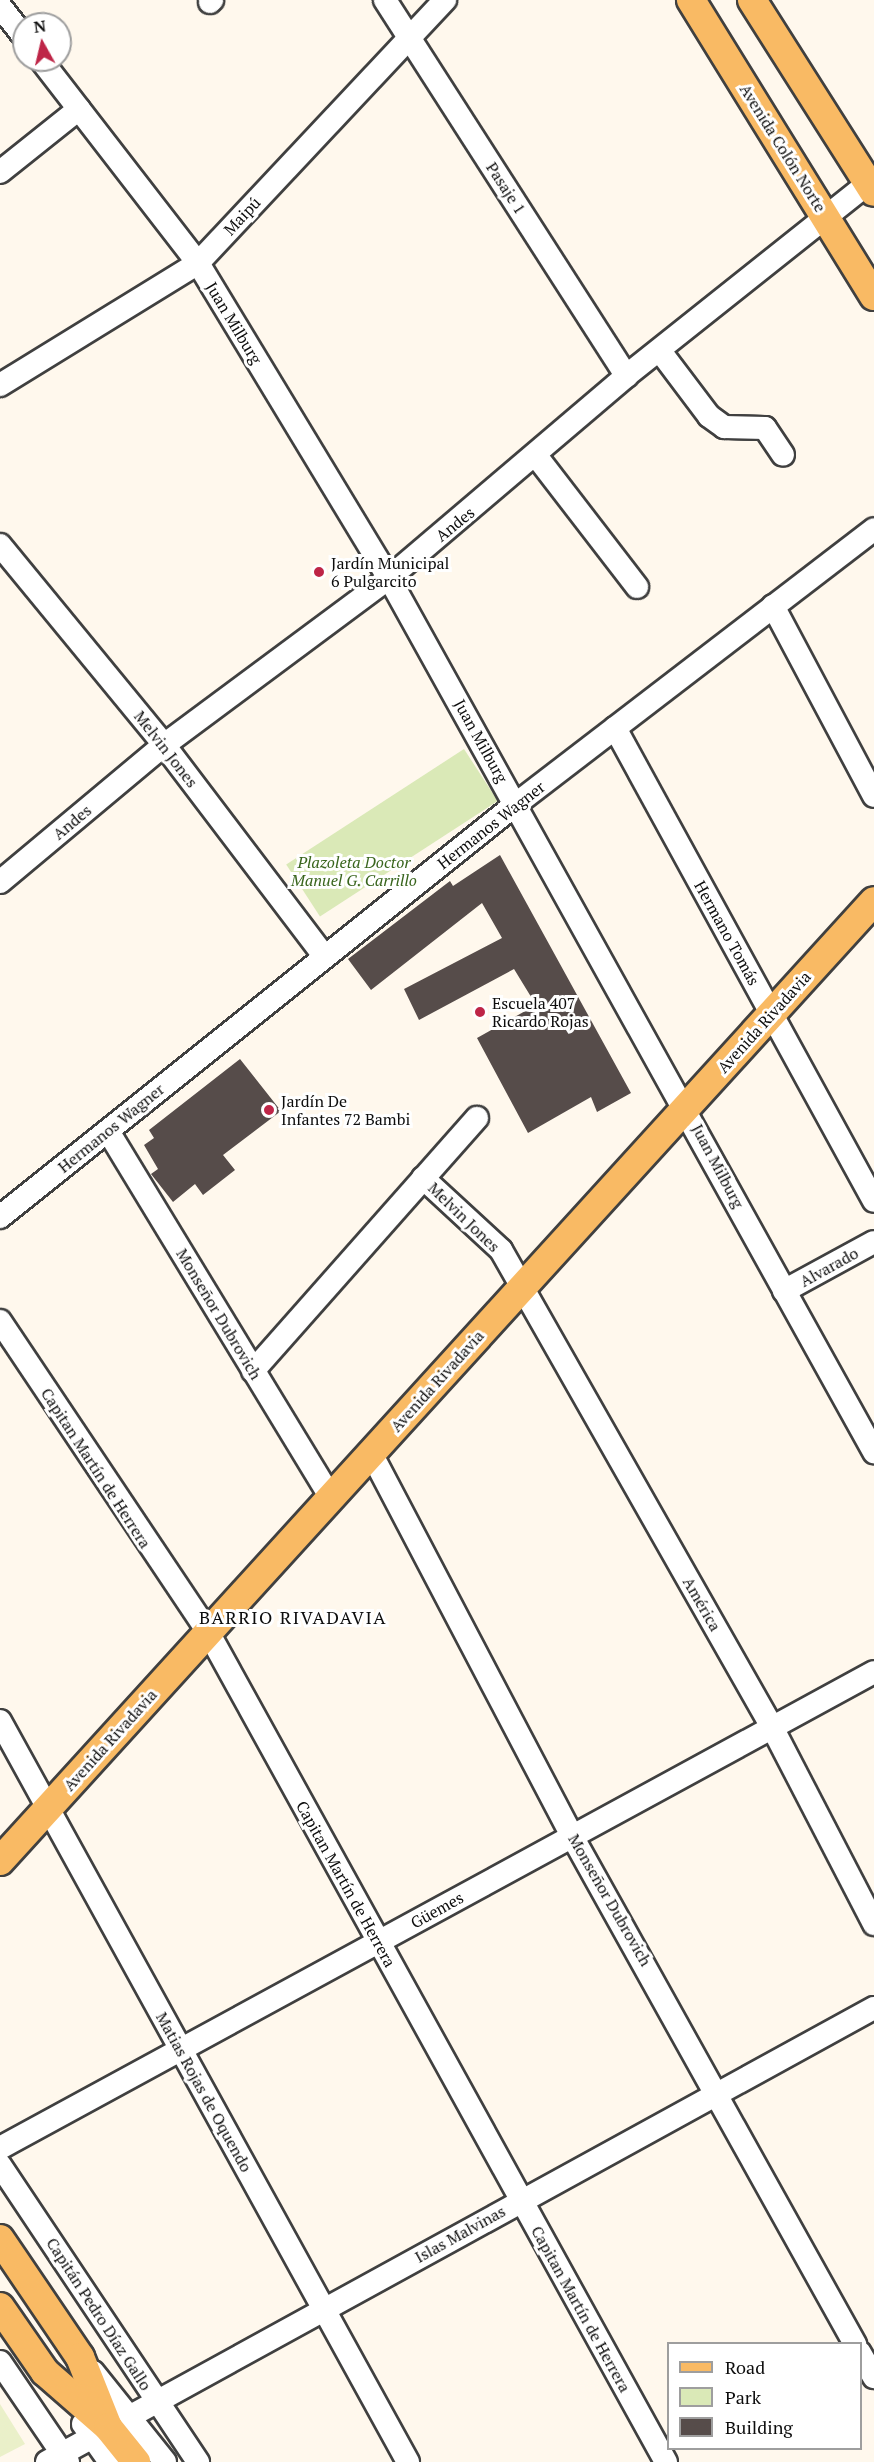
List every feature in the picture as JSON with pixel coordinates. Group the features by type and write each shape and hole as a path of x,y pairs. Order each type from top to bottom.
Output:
{"main road":[{"name":"Avenida Colón Norte","path":"691,0 874,296"},
{"path":"752,0 872,185"},
{"name":"Avenida Rivadavia","path":"0,1861 874,901"},
{"path":"0,2239 80,2357 109,2426 135,2462"},
{"path":"0,2307 45,2372 109,2426"}],"street":[{"name":"Pasaje 1","path":"385,0 626,376"},
{"name":"Maipú","path":"0,385 198,263 446,0"},
{"path":"0,6 12,22"},
{"name":"Juan Milburg","path":"51,72 198,263 389,578 687,1107 784,1292 874,1452"},
{"path":"0,172 79,109"},
{"name":"Andes","path":"0,882 164,745 389,578 537,457 626,376 872,185"},
{"path":"660,351 709,416 724,427 765,428 783,455"},
{"path":"537,457 637,587"},
{"name":"Hermanos Wagner","path":"0,1217 516,804 874,529"},
{"name":"Melvin Jones","path":"0,545 164,745 325,957"},
{"path":"773,606 874,796"},
{"name":"Hermano Tomás","path":"615,728 874,1201"},
{"path":"253,1371 477,1118"},
{"name":"Monseñor Dubrovich","path":"108,1131 331,1498"},
{"name":"Melvin Jones","path":"423,1178 501,1250 521,1289"},
{"name":"Alvarado","path":"784,1292 874,1242"},
{"name":"América","path":"521,1289 772,1727 874,1924"},
{"name":"Capitan Martín de Herrera","path":"0,1321 208,1632 377,1942 666,2462"},
{"name":"Monseñor Dubrovich","path":"371,1453 572,1836 854,2342"},
{"name":"Güemes","path":"0,2148 874,1672"},
{"name":"Matias Rojas de Oquendo","path":"0,1721 408,2462"},
{"name":"Islas Malvinas","path":"59,2459 109,2426 874,2008"},
{"name":"Capitán Pedro Díaz Gallo","path":"0,2165 198,2462"},
{"path":"862,2355 874,2377"},
{"path":"0,2362 59,2459"},
{"path":"109,2426 110,2462"},
{"path":"109,2426 165,2462"}],"green space":[{"name":"Plazoleta Doctor Manuel G. Carrillo","path":"464,749 498,801 320,916 286,864"},
{"path":"0,2404 25,2444 0,2457"}],"building":[{"path":"500,855 631,1093 597,1112 591,1097 528,1133 477,1038 536,1005 514,969 419,1020 404,989 502,938 482,903 371,990 348,959 450,881 453,886"},
{"path":"240,1059 281,1111 223,1155 235,1170 203,1195 195,1184 173,1202 151,1174 158,1169 144,1145 154,1138 149,1130"}],"place":[{"name":"Jardín Municipal 6 Pulgarcito","path":"319,572"},
{"name":"Escuela 407 Ricardo Rojas","path":"480,1012"},
{"name":"Jardín De Infantes 72 Bambi","path":"269,1110"}],"district":[{"name":"BARRIO RIVADAVIA","path":"293,1617"}]}
